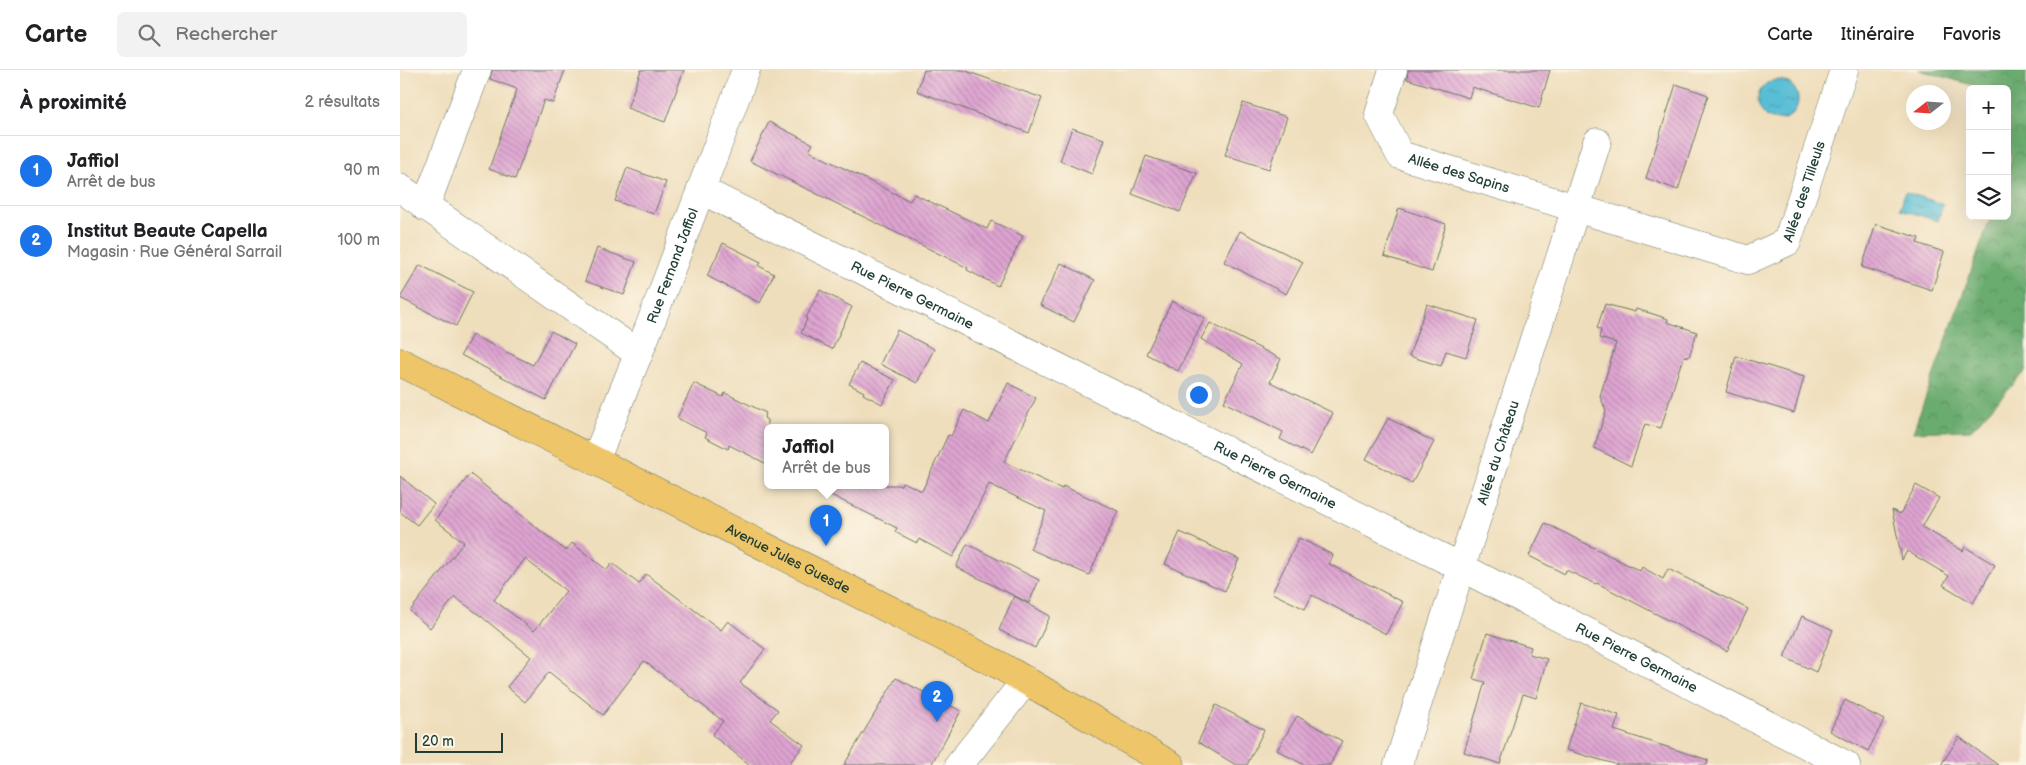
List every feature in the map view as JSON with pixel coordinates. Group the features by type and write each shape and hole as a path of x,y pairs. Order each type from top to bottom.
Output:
{"main road":[{"name":"Avenue Jules Guesde","path":"400,362 1026,680 1171,765"}],"street":[{"path":"425,207 477,70"},
{"name":"Rue Fernand Jaffiol","path":"595,461 639,354 746,70"},
{"name":"Allée des Sapins","path":"1393,70 1379,114 1400,155 1576,209"},
{"name":"Allée des Tilleuls","path":"1576,209 1748,260 1787,242 1844,70"},
{"name":"Allée du Château","path":"1398,765 1597,142"},
{"path":"400,188 639,354"},
{"name":"Rue Pierre Germaine","path":"701,190 1462,568 1846,765"},
{"path":"960,765 1026,680"}],"green space":[{"path":"1919,70 2026,70 2026,371 1971,430 1913,432 1990,220 2011,220 2011,85 1972,85"}],"water":[{"path":"1774,80 1782,80 1789,83 1795,89 1798,100 1795,111 1789,117 1782,120 1774,120 1767,117 1761,111 1758,104 1758,96 1761,89 1767,83"},
{"path":"1905,192 1943,204 1938,221 1900,209"}],"building":[{"path":"492,70 565,70 553,103 544,100 515,179 489,169 517,89 490,79"},
{"path":"641,70 684,70 665,122 627,108"},
{"path":"924,70 963,70 1042,98 1029,133 917,91"},
{"path":"1408,70 1550,70 1539,108 1472,87 1469,98 1407,79"},
{"path":"1676,84 1708,95 1678,190 1646,178"},
{"path":"1243,103 1287,117 1269,169 1225,155"},
{"path":"769,122 813,144 809,151 910,201 914,194 987,229 991,221 1023,236 998,286 967,270 968,268 750,161"},
{"path":"1072,128 1104,139 1092,174 1060,161"},
{"path":"1146,156 1197,173 1180,212 1132,194"},
{"path":"627,168 666,182 654,214 615,201"},
{"path":"1399,208 1446,224 1432,272 1384,256"},
{"path":"1876,224 1919,238 1917,243 1944,252 1932,290 1862,267"},
{"path":"1240,231 1303,262 1286,294 1224,262"},
{"path":"723,243 761,262 759,266 774,274 760,303 707,276"},
{"path":"597,248 636,262 624,295 585,281"},
{"path":"1061,263 1095,280 1074,322 1040,305"},
{"path":"420,265 473,292 456,326 400,298"},
{"path":"820,290 852,307 832,349 801,333"},
{"path":"1172,301 1205,318 1178,371 1146,354"},
{"path":"1427,304 1478,320 1466,357 1446,351 1441,366 1409,356"},
{"path":"1605,304 1635,312 1636,309 1653,314 1668,319 1667,322 1697,332 1689,357 1684,356 1681,363 1661,428 1645,424 1631,466 1594,448 1606,411 1600,396 1616,343 1599,338 1601,330 1597,328"},
{"path":"1210,323 1281,359 1270,382 1333,413 1311,455 1280,439 1283,432 1224,402 1243,364 1201,339"},
{"path":"897,330 934,349 917,383 880,364"},
{"path":"551,331 575,344 546,400 461,355 472,335 533,365"},
{"path":"1736,356 1804,377 1794,413 1726,392"},
{"path":"860,363 895,380 882,404 849,384"},
{"path":"694,383 723,397 725,393 766,413 764,418 767,420 767,424 764,424 764,462 729,445 728,449 705,437 707,433 677,418"},
{"path":"1008,383 1036,398 1004,462 1062,489 1063,486 1118,511 1089,575 1030,549 1046,511 989,484 953,557 919,539 917,543 895,532 897,528 819,489 889,489 889,485 900,486 903,482 922,491 948,435 951,436 964,410 989,423"},
{"path":"1388,418 1434,442 1412,483 1366,459"},
{"path":"470,474 566,551 572,543 607,570 612,563 639,584 646,574 721,630 728,621 765,649 740,683 778,710 770,720 804,745 788,765 750,765 712,735 723,721 644,661 603,715 549,672 525,702 507,687 531,657 482,617 455,597 430,628 410,611 464,542 435,520","holes":["525,559 566,591 534,631 494,600"]},
{"path":"400,476 434,504 417,525 400,512"},
{"path":"1916,485 1939,498 1922,527 1963,551 1965,547 1995,565 1973,603 1943,585 1949,576 1907,551 1902,560 1892,510 1900,514"},
{"path":"1545,523 1640,571 1642,567 1663,579 1668,569 1748,609 1727,651 1597,583 1566,570 1565,574 1529,556"},
{"path":"1180,532 1239,559 1225,591 1165,564"},
{"path":"1299,538 1333,555 1329,564 1403,602 1386,634 1312,595 1305,609 1272,593"},
{"path":"967,544 1039,580 1029,603 956,567"},
{"path":"1014,596 1050,616 1035,648 999,630"},
{"path":"1802,616 1833,630 1816,672 1784,657"},
{"path":"1487,633 1531,647 1529,654 1547,659 1536,698 1523,694 1500,764 1464,752 1485,682 1473,679"},
{"path":"896,678 961,711 931,765 844,765"},
{"path":"1845,700 1884,720 1868,751 1830,731"},
{"path":"1581,703 1619,715 1614,730 1708,760 1707,765 1618,765 1566,750"},
{"path":"1216,705 1264,730 1247,765 1236,765 1198,742"},
{"path":"1297,716 1342,741 1330,765 1304,765 1277,750"},
{"path":"1959,737 1998,765 1941,765"}],"place":[{"name":"Jaffiol","path":"826,546"},
{"name":"Institut Beaute Capella","path":"937,722"}]}
